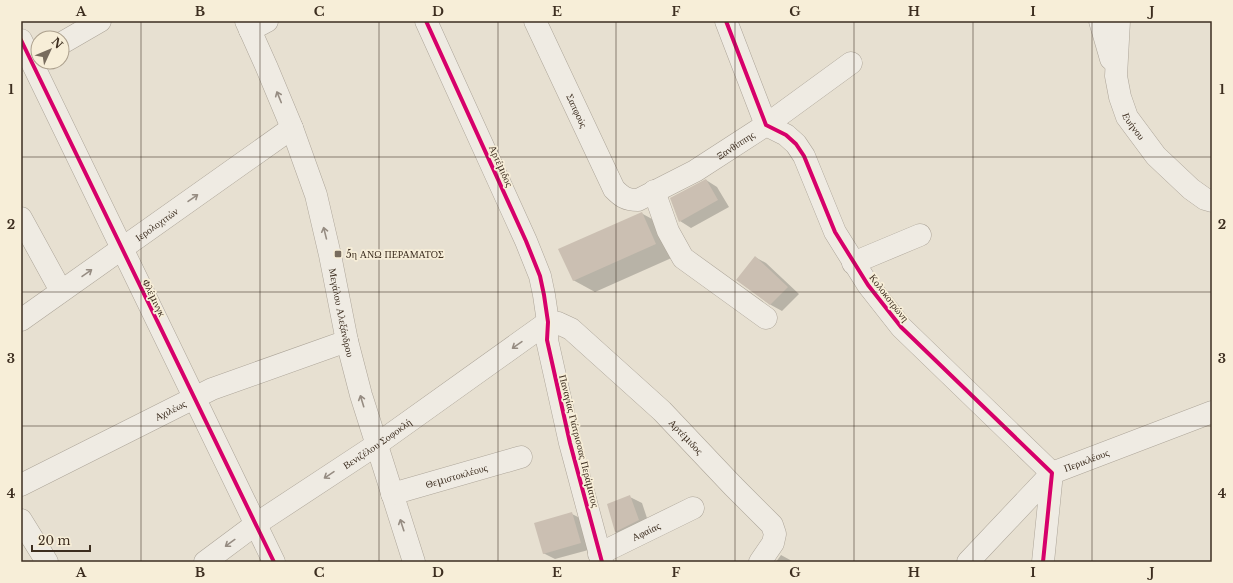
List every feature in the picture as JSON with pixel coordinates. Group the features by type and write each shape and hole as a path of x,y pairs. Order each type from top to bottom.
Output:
{"street":[{"path":"70,38 100,21"},
{"name":"Αρτέμιδος","path":"426,21 526,241 540,276 548,322 558,323 572,329 662,411 772,525 775,534 773,543 760,562"},
{"name":"Σαπφούς","path":"535,21 614,189 623,198"},
{"path":"726,21 766,125"},
{"path":"1100,21 1116,76"},
{"name":"Ευήνου","path":"1119,21 1116,76 1120,97 1127,117 1156,156 1190,189 1205,199 1212,201"},
{"name":"Μεγάλου Αλεξάνδρου","path":"254,24 316,195 361,395 414,562"},
{"name":"Φλέμινγκ","path":"21,40 30,52"},
{"name":"Ξανθίππης","path":"623,198 638,200 695,171 766,125 851,63"},
{"name":"Φλέμινγκ","path":"40,70 122,249 274,562"},
{"name":"Κολοκοτρώνη","path":"766,125 786,135 796,144 804,156 835,232 868,285 901,327 1052,473"},
{"name":"Ιερολοχιτών","path":"21,320 292,128"},
{"path":"654,191 668,231 683,258 766,318"},
{"path":"21,218 61,291"},
{"path":"853,263 920,234"},
{"name":"Βενιζέλου Σοφοκλή","path":"205,562 256,524 376,445 548,322"},
{"name":"Παναγίας Γιάτρισσας Περάματος","path":"548,322 547,340 570,443 600,558"},
{"name":"Αχιλέως","path":"21,485 212,389 348,341"},
{"name":"Περικλέους","path":"968,562 1052,473 1212,412"},
{"name":"Θεμιστοκλέους","path":"392,494 521,457"},
{"path":"1043,562 1052,473"},
{"name":"Αφαίας","path":"600,558 693,508"},
{"path":"21,520 47,562"}],"building":[{"path":"706,179 718,200 679,222 670,198"},
{"path":"642,212 656,244 573,281 558,249"},
{"path":"755,256 788,287 770,305 736,280"},
{"path":"630,495 639,520 615,532 607,504"},
{"path":"572,512 581,543 543,554 534,523"}],"cycle path":[{"path":"426,21 526,241 540,276 548,322 547,340 570,443 602,562"},
{"path":"726,21 766,125 786,135 796,144 804,156 835,232 868,285 901,327 1052,473 1043,562"},
{"path":"21,40 274,562"}],"place":[{"name":"5η ΑΝΩ ΠΕΡΑΜΑΤΟΣ","path":"338,254"}]}
